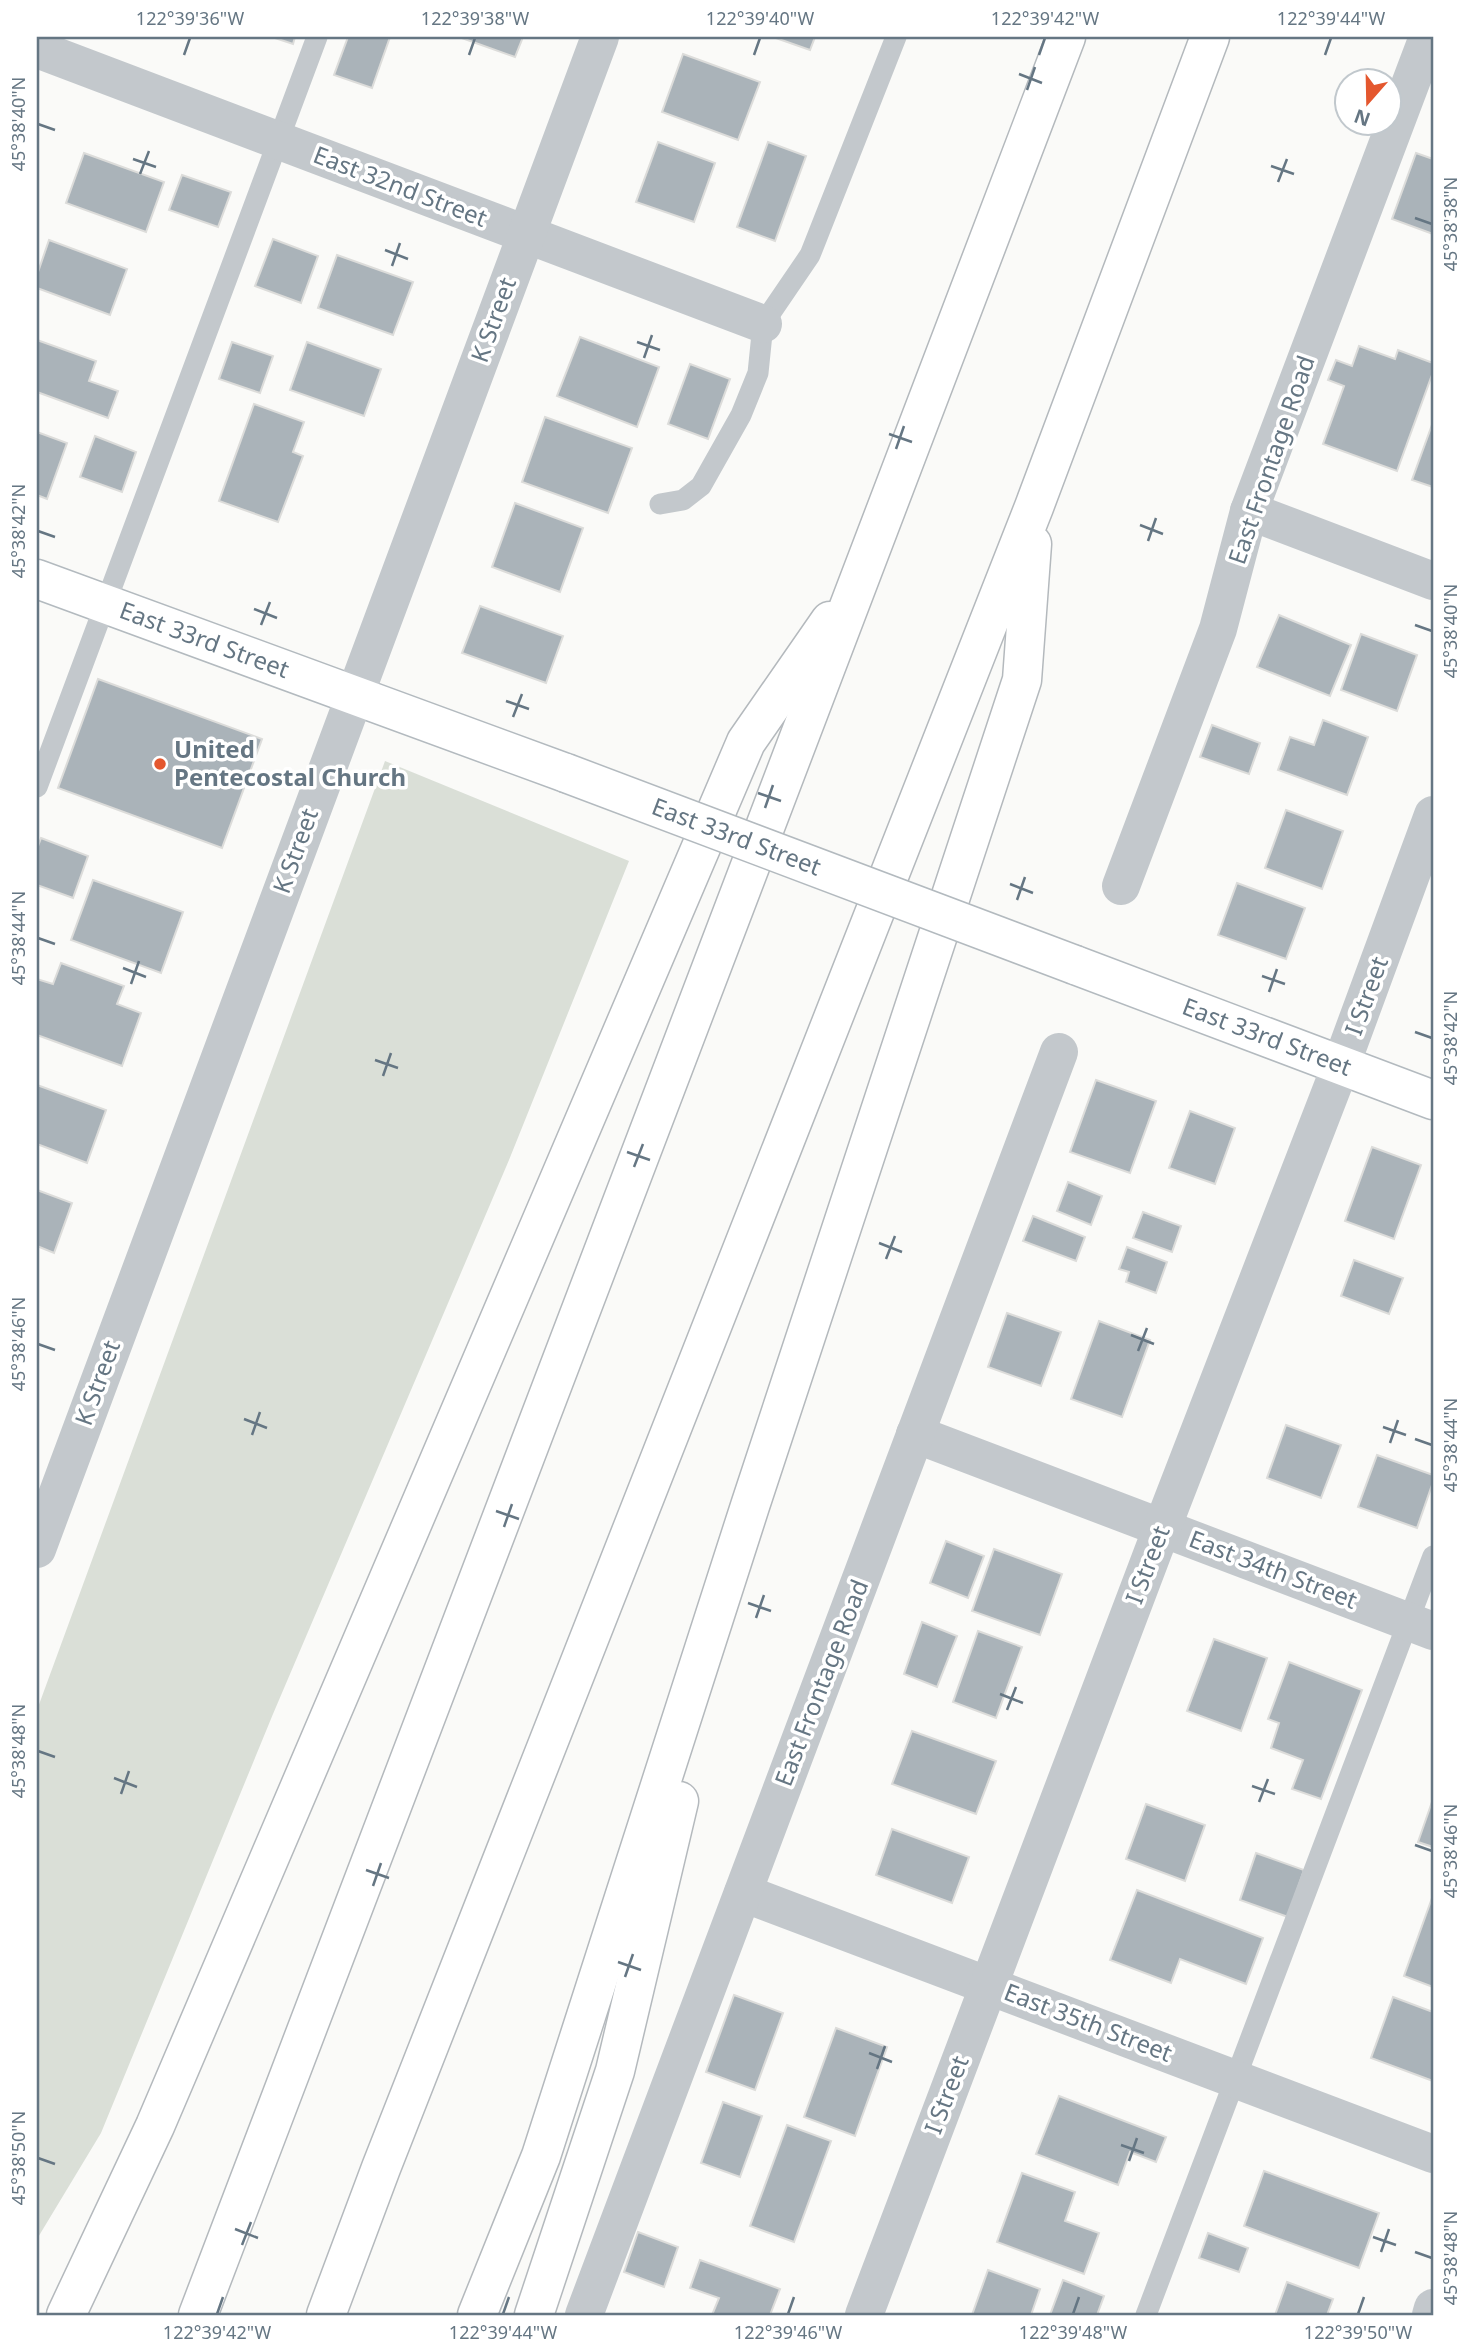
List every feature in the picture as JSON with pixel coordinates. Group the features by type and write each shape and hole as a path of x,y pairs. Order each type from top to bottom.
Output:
{"main road":[{"path":"198,2315 1066,37"},
{"path":"326,2315 1034,507 1210,37"},
{"path":"477,2315 541,2157 750,1506 1022,680 1034,507"},
{"path":"66,2315 155,2126 746,741 865,570"},
{"name":"East 33rd Street","path":"37,579 566,773 1433,1100"},
{"path":"534,2315 615,2071 750,1506"},
{"path":"43,2315 155,2126"}],"street":[{"name":"K Street","path":"37,1549 600,37"},
{"name":"East 32nd Street","path":"37,49 763,324"},
{"name":"East Frontage Road","path":"1121,886 1218,629 1249,511 1426,58"},
{"path":"1249,511 1433,581"},
{"name":"I Street","path":"864,2315 1162,1528 1341,1065 1433,815"},
{"name":"East Frontage Road","path":"584,2315 1059,1052"},
{"name":"East 34th Street","path":"915,1434 1421,1626"},
{"name":"East 35th Street","path":"743,1893 1433,2154"},
{"path":"1431,2315 1433,2308"}],"lane":[{"path":"37,787 317,37"},
{"path":"660,504 682,500 701,486 741,415 758,373 763,324 810,255 896,37"},
{"path":"1146,2315 1235,2079 1421,1626 1433,1556"}],"shaded area":[{"path":"385,761 629,861 509,1160 273,1714 101,2133 37,2239 37,1710"}],"building":[{"path":"272,37 295,37 293,44"},
{"path":"348,37 390,37 372,88 334,75"},
{"path":"459,37 523,37 515,57"},
{"path":"773,37 815,37 810,50"},
{"path":"683,54 760,82 738,140 662,112"},
{"path":"658,142 715,163 694,222 636,202"},
{"path":"768,142 806,156 775,241 737,227"},
{"path":"84,153 164,182 146,232 66,203"},
{"path":"1416,153 1433,159 1433,234 1392,219"},
{"path":"182,175 231,192 218,227 169,210"},
{"path":"273,239 318,256 301,303 255,286"},
{"path":"49,240 127,269 110,315 37,288 37,275"},
{"path":"337,255 413,282 393,335 318,308"},
{"path":"580,337 659,367 637,427 557,396"},
{"path":"37,340 96,361 89,381 118,391 108,418 37,392"},
{"path":"232,342 273,356 260,393 219,379"},
{"path":"307,342 381,369 364,416 290,390"},
{"path":"1359,346 1395,359 1398,350 1433,363 1433,372 1397,471 1323,444 1344,386 1328,380 1336,360 1352,366"},
{"path":"690,364 730,379 708,439 668,424"},
{"path":"254,404 304,422 293,452 303,456 278,522 219,501"},
{"path":"545,417 632,448 608,513 522,482"},
{"path":"1433,422 1433,487 1412,480"},
{"path":"37,432 67,443 47,499 37,495"},
{"path":"95,436 136,452 122,492 80,477"},
{"path":"515,503 583,528 560,592 492,567"},
{"path":"480,606 563,636 546,683 462,653"},
{"path":"1279,615 1351,645 1330,696 1257,667"},
{"path":"1361,634 1417,655 1397,711 1341,690"},
{"name":"United Pentecostal Church","path":"98,679 262,739 222,848 58,788"},
{"path":"1323,720 1368,737 1347,795 1278,770 1290,737 1314,745"},
{"path":"1212,725 1260,743 1249,774 1200,757"},
{"path":"1286,810 1343,831 1322,889 1265,868"},
{"path":"41,838 88,856 73,898 37,885 37,849"},
{"path":"93,880 183,912 161,973 71,940"},
{"path":"1237,883 1305,908 1286,959 1218,935"},
{"path":"61,963 124,986 117,1004 141,1013 122,1066 37,1035 37,979 53,984"},
{"path":"1096,1080 1156,1101 1130,1173 1070,1152"},
{"path":"37,1085 106,1110 87,1163 37,1144"},
{"path":"1190,1111 1235,1128 1215,1184 1169,1168"},
{"path":"1372,1147 1421,1165 1394,1239 1345,1221"},
{"path":"1068,1182 1102,1196 1091,1225 1057,1211"},
{"path":"37,1190 72,1203 54,1253 37,1246"},
{"path":"1143,1212 1181,1226 1172,1252 1133,1238"},
{"path":"1033,1216 1085,1237 1076,1261 1023,1241"},
{"path":"1127,1247 1167,1262 1156,1293 1126,1282 1129,1272 1119,1269"},
{"path":"1354,1260 1403,1278 1389,1314 1341,1296"},
{"path":"1007,1313 1061,1332 1041,1386 988,1367"},
{"path":"1099,1321 1150,1340 1122,1417 1071,1399"},
{"path":"1286,1425 1341,1445 1321,1498 1267,1478"},
{"path":"1377,1455 1433,1475 1417,1528 1358,1507"},
{"path":"946,1541 984,1556 968,1598 930,1583"},
{"path":"994,1549 1062,1574 1040,1635 972,1611"},
{"path":"922,1622 957,1636 937,1687 904,1674"},
{"path":"978,1631 1022,1647 996,1718 953,1702"},
{"path":"1214,1639 1267,1658 1241,1731 1187,1711"},
{"path":"1289,1662 1362,1690 1321,1799 1292,1789 1303,1760 1271,1748 1279,1723 1268,1719"},
{"path":"912,1731 996,1761 976,1814 892,1784"},
{"path":"1433,1799 1433,1847 1418,1842"},
{"path":"1146,1804 1205,1825 1185,1881 1126,1859"},
{"path":"892,1829 969,1857 952,1903 876,1875"},
{"path":"1256,1853 1304,1870 1288,1917 1240,1900"},
{"path":"1137,1890 1263,1938 1246,1984 1180,1959 1171,1983 1110,1960"},
{"path":"1433,1899 1433,1987 1404,1976"},
{"path":"734,1995 783,2013 755,2090 706,2072"},
{"path":"1393,1997 1433,2012 1433,2081 1371,2058"},
{"path":"836,2028 887,2047 855,2136 804,2117"},
{"path":"1059,2096 1166,2137 1156,2162 1130,2152 1118,2185 1036,2154"},
{"path":"723,2102 762,2116 740,2177 701,2163"},
{"path":"787,2125 831,2141 794,2242 750,2226"},
{"path":"1264,2171 1379,2213 1359,2268 1244,2226"},
{"path":"1022,2173 1075,2192 1065,2221 1099,2233 1084,2274 997,2242"},
{"path":"638,2232 678,2247 664,2287 624,2272"},
{"path":"1208,2233 1248,2248 1239,2272 1199,2258"},
{"path":"700,2260 780,2289 770,2315 712,2315 719,2298 690,2288"},
{"path":"988,2270 1040,2289 1031,2315 972,2315"},
{"path":"1063,2280 1104,2296 1097,2315 1050,2315"},
{"path":"1287,2282 1333,2299 1327,2315 1275,2315"}],"place":[{"name":"United Pentecostal Church","path":"160,764"}]}
